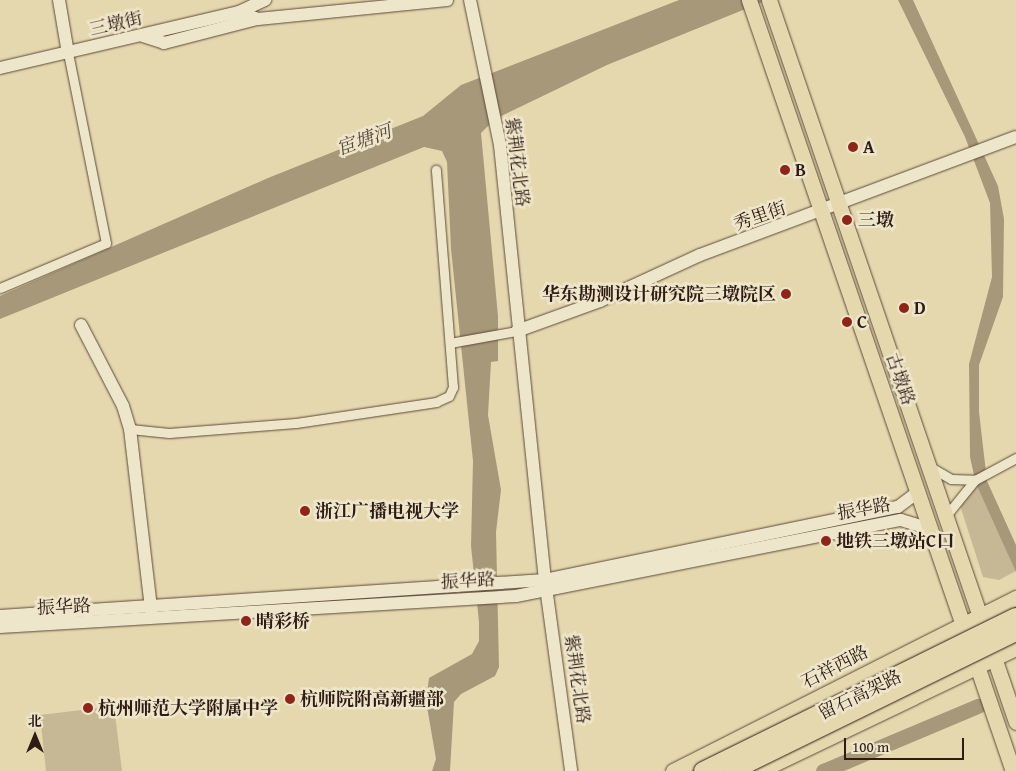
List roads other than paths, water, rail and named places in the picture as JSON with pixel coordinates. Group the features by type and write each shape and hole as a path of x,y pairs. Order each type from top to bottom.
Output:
{"highway":[{"name":"留石高架路","path":"702,771 1016,617"},
{"name":"留石高架路","path":"732,771 1016,632"}],"main road":[{"path":"59,0 68,53"},
{"name":"三墩街","path":"0,68 144,36 239,12 265,0"},
{"path":"144,36 164,43 258,19 447,0"},
{"name":"紫荆花北路","path":"470,0 497,127 517,331 546,586 571,771"},
{"name":"古墩路","path":"749,0 919,491 975,670 1013,771"},
{"name":"古墩路","path":"770,4 1016,722"},
{"path":"239,12 258,19"},
{"name":"秀里街","path":"517,331 600,301 700,255 838,207 1016,137"},
{"path":"81,325 123,406 130,429 152,614"},
{"name":"振华路","path":"467,592 516,596 546,586 898,507 919,491"},
{"name":"振华路","path":"0,627 152,614 467,592 516,583 546,586 901,520 930,529"},
{"name":"石祥西路","path":"673,771 960,623 1016,598"},
{"name":"振华路","path":"0,616 152,614"},
{"path":"759,771 975,670 1016,648"}],"street":[{"path":"0,288 106,243 68,53"},
{"path":"130,429 169,433 287,424 436,402 449,396 453,387 436,170"},
{"path":"450,343 517,331"},
{"path":"945,517 975,480 1016,458"},
{"path":"926,462 944,477 975,480"}],"water":[{"name":"宦塘河","path":"679,0 768,0 607,65 495,119 481,133 498,316 498,361 491,362 488,415 501,490 496,532 499,667 495,676 461,694 454,702 450,771 432,771 436,759 426,701 429,678 472,654 479,641 479,622 471,546 473,461 451,249 447,162 442,151 424,147 0,319 0,296 268,178 423,116 461,85"},
{"path":"898,0 913,0 998,186 1004,219 1003,297 979,365 979,412 987,481 1016,545 1016,572 976,484 970,457 969,364 992,277 990,203 965,137"}],"waterway":[{"path":"823,771 978,706"}],"place":[{"name":"A","path":"853,147"},
{"name":"B","path":"785,170"},
{"name":"三墩","path":"847,220"},
{"name":"华东勘测设计研究院三墩院区","path":"786,294"},
{"name":"D","path":"904,308"},
{"name":"C","path":"847,322"},
{"name":"浙江广播电视大学","path":"305,511"},
{"name":"地铁三墩站C口","path":"826,541"},
{"name":"晴彩桥","path":"246,621"},
{"name":"杭师院附高新疆部","path":"290,699"},
{"name":"杭州师范大学附属中学","path":"88,708"}]}
